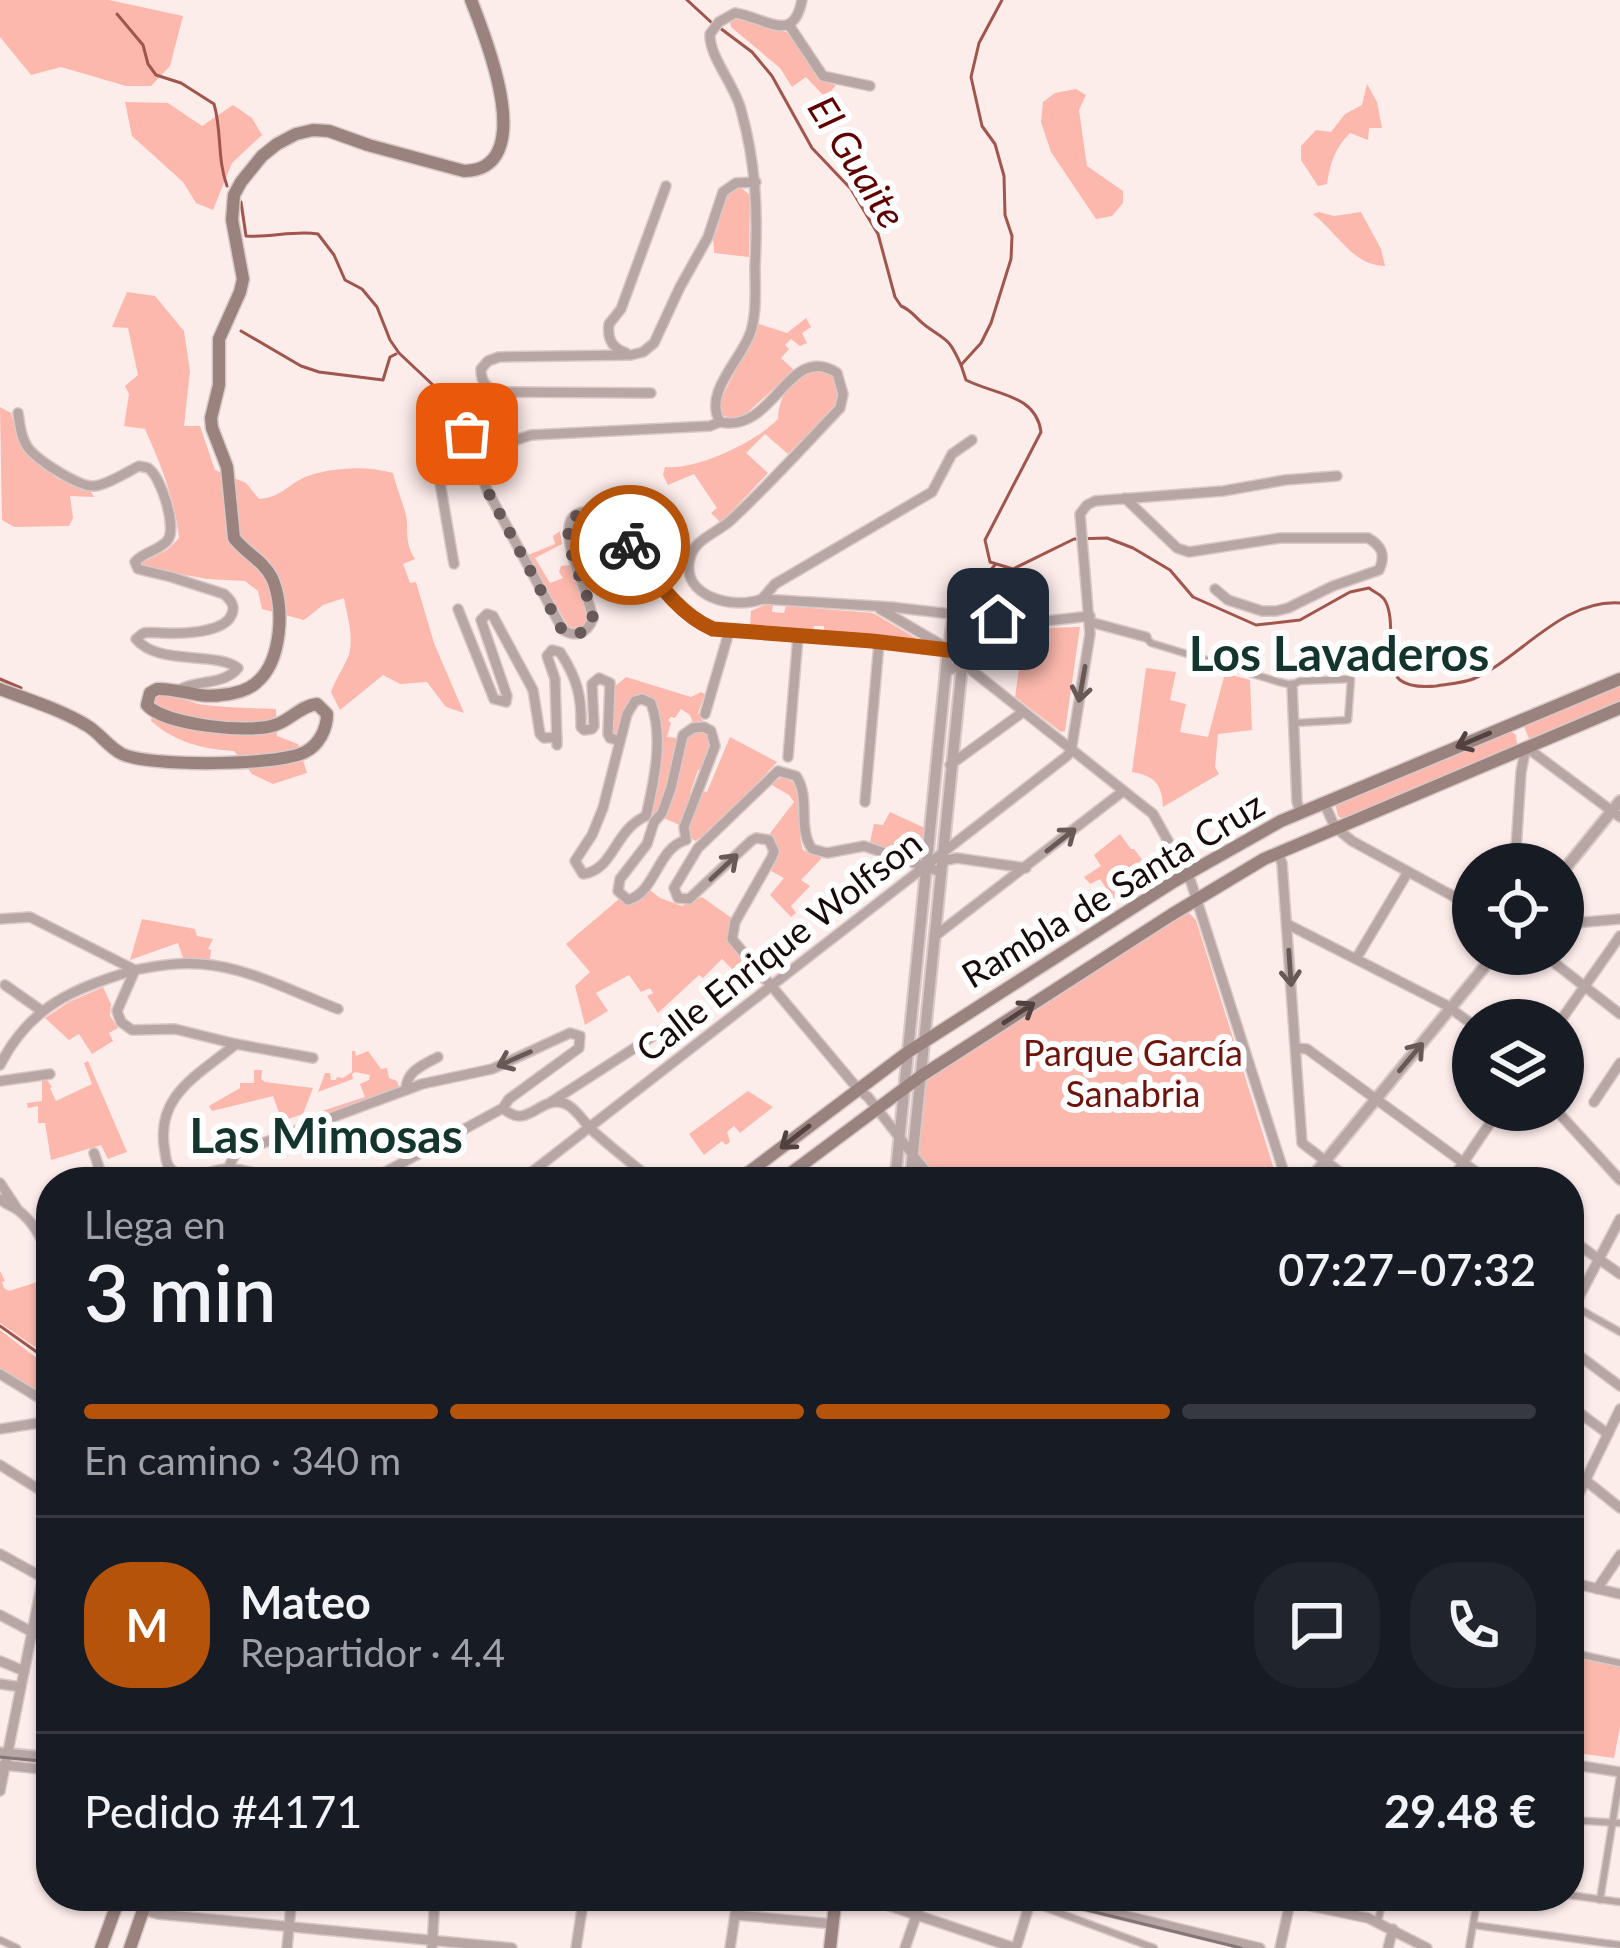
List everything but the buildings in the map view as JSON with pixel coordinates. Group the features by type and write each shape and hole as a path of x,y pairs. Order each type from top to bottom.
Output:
{"main road":[{"path":"0,689 79,721 116,750 142,758 242,764 299,754 313,746 328,722 326,710 313,703 280,723 257,728 220,727 158,715 147,700 153,691 212,696 254,685 267,670 281,618 271,576 234,538 227,466 212,428 219,385 219,339 243,280 232,220 234,195 262,156 296,134 313,130 464,170 486,166 501,138 503,106 490,47 471,0"},
{"name":"Rambla de Santa Cruz","path":"756,1167 908,1052 1254,834 1620,680"},
{"name":"Rambla de Santa Cruz","path":"801,1167 921,1076 1195,900 1277,853 1620,708"},
{"path":"1512,724 1526,747"},
{"path":"1173,882 1195,900"},
{"path":"855,1091 871,1113"},
{"path":"101,1948 115,1911"},
{"path":"130,1948 143,1911"},
{"path":"830,1948 834,1911"}],"street":[{"path":"720,422 713,406 745,346 754,316 756,182 741,108 709,38 730,14 789,26 799,17 802,0"},
{"path":"789,26 823,76 871,86"},
{"path":"651,393 500,392 481,380 481,369 499,357 644,352 654,343 708,236 723,192 736,183 756,182"},
{"path":"631,355 616,350 609,324 621,309 666,186"},
{"path":"474,454 531,435 744,423 801,371 813,365 827,367 841,381 840,408 734,518 695,545 688,569 697,588 745,605 762,599 874,607 906,616 1029,622 1090,619 1146,637 1151,643 1292,685 1351,680 1348,720 1295,723"},
{"path":"18,413 21,435 29,448 80,485 102,484 139,466 152,470 171,517 172,532 168,541 137,557 137,569 231,600 232,615 216,627 185,633 145,632 136,638 145,648 189,659 231,662 238,668 225,679 179,690"},
{"path":"454,564 433,434 446,423 455,423 467,434 487,490 562,630 569,634 589,629 593,619 567,529 569,521 582,512 607,516 680,608 713,629 963,649"},
{"path":"762,599 775,584 932,492 952,454 972,440"},
{"path":"1071,751 1090,619 1080,514 1087,505 1337,476"},
{"path":"1125,499 1177,548 1189,553 1280,538 1368,538 1382,551 1379,570 1288,608 1262,611 1228,600 1216,589"},
{"path":"458,609 494,700 506,702 508,696 481,620 487,614 493,616 533,690 544,738 557,741 555,680 547,656 551,650 560,652 574,675 584,730 594,726 592,685 598,678 610,683 608,734 620,741"},
{"path":"897,1167 952,615"},
{"path":"906,616 948,649"},
{"path":"912,1167 967,616"},
{"path":"705,714 729,632"},
{"path":"788,757 798,637"},
{"path":"865,802 880,643"},
{"path":"946,672 961,664"},
{"path":"961,664 1153,814 1187,873 1282,1167"},
{"path":"1292,685 1301,813"},
{"path":"686,840 673,844 639,897 628,900 621,896 620,879 647,844 650,819 654,782 656,718 651,703 635,701 627,714 603,808 575,861 583,874 595,872 634,822 650,819 662,813 683,735 704,727 711,731 715,746 685,827 686,840"},
{"path":"950,765 1024,712"},
{"path":"1516,843 1526,747 1617,810 1584,847"},
{"name":"Calle Enrique Wolfson","path":"538,1167 927,866 942,862 1071,751"},
{"path":"855,1091 732,939 735,922 770,863 772,845 763,838 751,841 683,900 674,888 698,848 773,774 784,772 796,776 804,788 806,841 812,849 827,853 864,846 927,866 957,858 1026,868"},
{"path":"935,936 1122,792"},
{"path":"1324,803 1334,827 1352,842 1452,896"},
{"path":"686,840 698,848"},
{"path":"1277,853 1282,863 1302,1143 1333,1167"},
{"path":"1356,959 1408,872"},
{"path":"0,919 30,917 135,970"},
{"path":"1584,923 1620,920"},
{"path":"1287,924 1451,1008"},
{"path":"1576,999 1620,936"},
{"path":"0,1065 18,1034 41,1010 69,993 135,970 174,963 237,970 338,1009"},
{"path":"135,970 117,1011 121,1022 132,1030 175,1029 313,1058"},
{"path":"1320,1167 1478,975"},
{"path":"1569,975 1620,1014"},
{"path":"5,986 41,1010"},
{"path":"503,1108 521,1117 567,1099 664,1029"},
{"path":"228,1167 235,1154 406,1090 492,1069 570,1033 580,1036 579,1048 503,1108 395,1167"},
{"path":"169,1167 161,1129 165,1110 183,1087 236,1044"},
{"path":"1296,1048 1307,1049 1470,1167"},
{"path":"406,1090 413,1072 438,1057"},
{"path":"1594,1102 1620,1063"},
{"path":"0,1082 50,1074"},
{"path":"567,1099 589,1128 637,1167"},
{"path":"871,1113 921,1167"},
{"path":"1460,1167 1485,1131"},
{"path":"1575,1131 1620,1180"},
{"path":"94,1153 99,1167"},
{"path":"0,1183 36,1233"},
{"path":"0,1199 20,1211"},
{"path":"1584,1284 1620,1219"},
{"path":"1584,1248 1620,1274"},
{"path":"1584,1310 1620,1332"},
{"path":"1584,1359 1620,1386"},
{"path":"0,1374 36,1398"},
{"path":"1584,1484 1620,1409"},
{"path":"1584,1416 1608,1434"},
{"path":"0,1429 36,1424"},
{"path":"0,1465 36,1488"},
{"path":"1586,1480 1620,1508"},
{"path":"0,1554 36,1574"},
{"path":"1597,1589 1620,1555"},
{"path":"1584,1586 1620,1594"},
{"path":"0,1615 36,1634"},
{"path":"0,1791 3,1759 36,1622"},
{"path":"1584,1655 1620,1663"},
{"path":"0,1661 24,1671"},
{"path":"0,1684 21,1687"},
{"path":"3,1759 36,1758"},
{"path":"3,1759 36,1767"},
{"path":"1584,1767 1620,1774 1616,1823 1600,1900"},
{"path":"1584,1821 1616,1823"},
{"path":"1584,1897 1620,1902"},
{"path":"155,1911 432,1944 512,1948"},
{"path":"287,1948 291,1911"},
{"path":"432,1944 434,1911"},
{"path":"576,1948 582,1911"},
{"path":"730,1948 736,1911"},
{"path":"904,1911 1015,1948 1027,1911"},
{"path":"904,1948 917,1911"},
{"path":"1061,1911 1154,1948"},
{"path":"1105,1911 1260,1948"},
{"path":"1280,1948 1288,1911"},
{"path":"1338,1911 1378,1921 1427,1948"},
{"path":"1378,1921 1380,1911"},
{"path":"1469,1948 1475,1911"},
{"path":"736,1915 833,1924"},
{"path":"1473,1924 1620,1946"},
{"path":"1388,1948 1393,1929"},
{"path":"0,1940 17,1948"}],"green space":[{"path":"0,0 109,0 183,16 170,66 151,86 126,86 61,67 31,75 0,37"},
{"path":"737,18 789,33 818,79 836,85 824,96 806,77 792,87 780,68 731,27 730,22"},
{"path":"1367,84 1377,102 1382,128 1369,128 1368,140 1350,133 1334,156 1327,184 1318,186 1301,160 1301,146 1316,130 1331,132 1345,114 1362,105"},
{"path":"1076,89 1086,95 1079,110 1087,166 1123,191 1123,203 1112,216 1096,219 1051,152 1041,122 1043,102 1055,93"},
{"path":"125,102 168,103 202,126 233,105 252,118 262,135 232,163 213,210 196,203 183,182 132,136"},
{"path":"740,187 750,195 749,257 714,253 713,233 728,193"},
{"path":"1361,212 1385,266 1354,254 1313,214 1334,216"},
{"path":"127,292 155,296 184,331 190,371 184,426 200,426 215,470 246,483 259,499 324,471 360,468 393,473 415,559 403,564 410,583 416,582 434,643 464,713 446,707 427,682 400,684 383,675 340,710 331,692 350,650 344,598 323,605 304,620 262,609 258,591 245,581 207,579 141,563 179,538 166,482 145,429 124,426 129,394 125,386 138,375 128,328 112,327"},
{"path":"806,318 811,327 802,333 807,343 800,346 791,339 781,358 794,370 745,415 737,419 723,416 718,405 756,323 787,333"},
{"path":"820,370 835,378 839,392 833,410 788,454 765,434 746,453 768,473 721,523 711,513 717,508 694,474 668,485 665,467 709,459 756,437 778,419 789,387"},
{"path":"0,407 11,413 23,451 58,479 90,490 94,497 70,496 73,518 69,526 14,527 2,520"},
{"path":"560,531 562,544 535,558 550,583 563,578 561,566 570,565 588,618 577,628 568,626 528,555 555,544 553,536"},
{"path":"764,605 784,613 786,606 873,613 921,641 824,632 824,626 814,626 813,631 750,627 751,611"},
{"path":"1080,627 1065,731 1061,732 1015,697 1024,634 1039,628"},
{"path":"1146,668 1176,672 1170,700 1186,704 1180,732 1208,737 1225,673 1250,680 1252,730 1218,734 1215,767 1219,774 1163,807 1156,782 1132,772"},
{"path":"626,677 691,697 705,694 698,713 703,721 693,723 681,709 668,720 667,737 679,738 669,788 657,814 650,815 656,710 642,698 617,736 611,736 613,688"},
{"path":"1620,683 1620,702 1530,741 1523,724"},
{"path":"167,694 205,705 276,709 277,736 298,744 307,773 273,784 252,774 234,751 200,746 170,734 151,721 156,697"},
{"path":"693,730 707,732 712,750 698,770 682,826 661,817 675,792 684,741"},
{"path":"1509,730 1516,735 1517,745 1344,820 1338,816 1335,803"},
{"path":"730,737 777,762 713,831 695,841 688,830 701,791 707,792"},
{"path":"782,777 793,782 796,790 803,850 822,858 801,880 810,886 791,906 796,913 791,917 770,895 784,878 771,871 778,852 768,836 794,802 770,784"},
{"path":"890,812 927,829 923,861 870,842 874,824 883,825"},
{"path":"1120,834 1161,876 1116,903 1100,879 1090,884 1084,877 1101,866 1094,855"},
{"path":"650,890 682,906 702,897 733,919 728,937 767,984 763,986 743,963 732,969 722,959 658,1013 647,996 653,993 650,988 641,992 629,975 596,993 608,1011 585,1025 575,986 590,972 566,944 619,899 636,902"},
{"name":"Parque García Sanabria","path":"1187,911 1196,920 1273,1167 926,1167 916,1155 924,1079"},
{"path":"142,919 195,929 197,936 213,939 210,960 183,958 178,943 130,960"},
{"path":"103,987 118,1028 109,1033 113,1041 92,1054 79,1034 69,1040 45,1018"},
{"path":"352,1051 356,1056 368,1051 381,1069 387,1068 400,1090 324,1115 322,1111 365,1097 360,1084 370,1075 355,1072 353,1079 318,1092 325,1073 336,1080 352,1072"},
{"path":"88,1061 127,1152 108,1159 101,1145 51,1160 45,1123 38,1123 38,1106 28,1108 27,1103 42,1101 42,1081 52,1087 56,1101 92,1084 84,1063"},
{"path":"254,1070 262,1070 265,1082 313,1088 303,1114 282,1121 273,1096 212,1111 209,1106 240,1088 240,1083 254,1083"},
{"path":"748,1091 773,1107 740,1133 734,1126 727,1132 730,1142 722,1141 704,1155 689,1134"},
{"path":"0,1271 9,1291 36,1282 36,1348 0,1323"},
{"path":"0,1330 36,1358 36,1390 0,1368"},
{"path":"1584,1658 1620,1666 1620,1727 1614,1758 1584,1754"}],"waterway":[{"name":"El Guaite","path":"687,0 712,23"},
{"path":"1002,0 979,43 971,77 982,126 995,144 1004,176 1011,259 991,323 961,365 966,380 1023,403 1038,419 1041,432 985,540 990,562 1013,569 1074,539 1107,538 1170,570 1193,597 1256,625 1300,620 1350,592 1369,588 1388,608 1395,674 1404,682 1422,686 1473,679 1579,610 1620,603"},
{"path":"117,14 143,45 156,75 181,83 214,104 227,186"},
{"name":"El Guaite","path":"720,28 752,52 772,76 812,148 851,189 878,234 901,306 947,341 961,365"},
{"path":"241,202 246,236 318,234 345,280 362,289 377,307 399,353 433,385"},
{"path":"241,331 319,372 383,380 390,357 396,354"},
{"path":"984,577 995,565"},
{"path":"0,679 21,688"},
{"path":"0,1326 36,1351"}],"tram line":[{"path":"0,1757 36,1761"},
{"path":"1091,1911 1241,1948"}],"way so far":[{"path":"467,434 487,490 562,630 580,634 593,619 572,558 569,521 582,512 602,514 630,545"}],"district":[{"name":"Los Lavaderos","path":"1339,654"},
{"name":"Las Mimosas","path":"326,1136"}],"route":[{"path":"630,545 680,608 713,629 956,651 963,649 967,616 998,619"}]}
